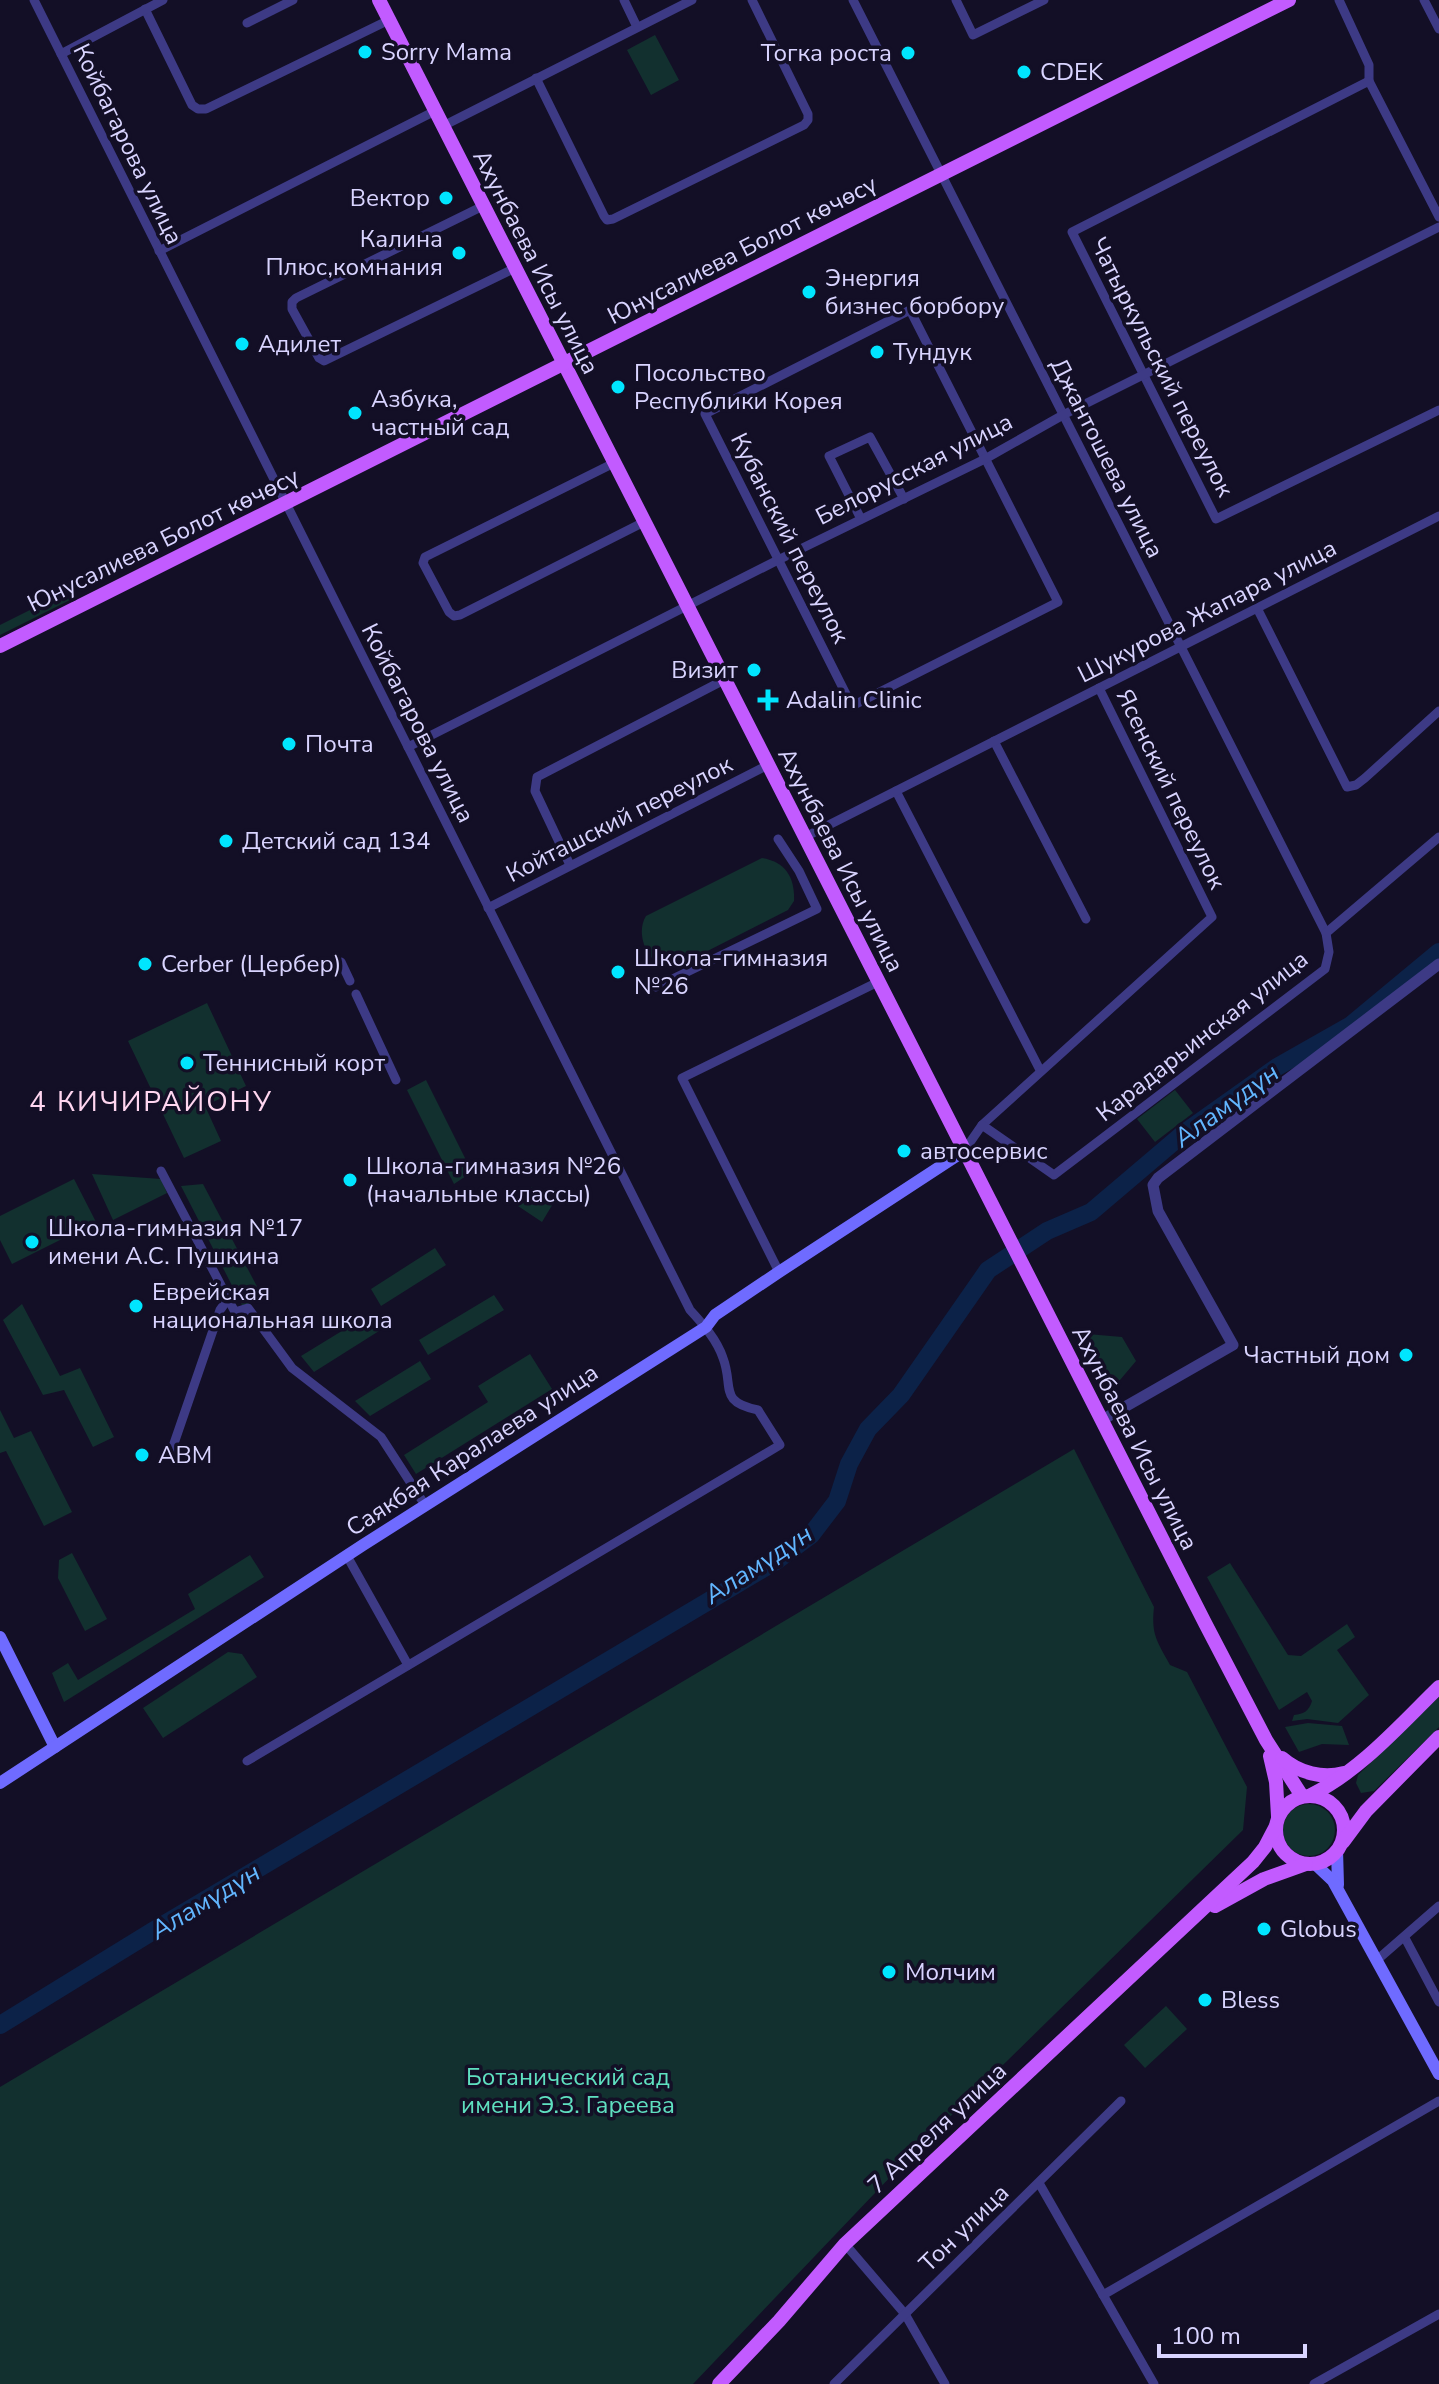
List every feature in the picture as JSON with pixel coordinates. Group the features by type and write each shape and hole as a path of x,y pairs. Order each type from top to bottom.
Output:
{"main road":[{"name":"Ахунбаева Исы улица","path":"379,0 1266,1740 1307,1796"},
{"name":"Юнусалиева Болот көчөсү","path":"0,646 1289,0"},
{"name":"Саякбая Каралаева улица","path":"0,1783 425,1505 706,1327 715,1315 964,1151"},
{"path":"0,1637 55,1747"},
{"path":"1439,1687 1351,1771 1307,1796 1291,1800 1277,1821 1279,1845 1285,1854 1311,1864 1333,1881 1439,2074"},
{"path":"1311,1864 1329,1858 1366,1811 1439,1737"},
{"name":"Ахунбаева Исы улица","path":"1266,1740 1276,1782 1277,1821"},
{"path":"1266,1740 1285,1761 1305,1771 1334,1776 1351,1771"},
{"path":"1307,1796 1321,1797 1337,1808 1344,1826 1337,1876 1340,1892"},
{"name":"7 Апреля улица","path":"719,2384 779,2321 845,2244 1253,1862 1265,1847 1277,1821"},
{"name":"7 Апреля улица","path":"1197,1916 1264,1879 1311,1864"}],"street":[{"name":"Койбагарова улица","path":"34,0 690,1310 706,1327 724,1359 732,1400 738,1405 758,1410 780,1445 408,1665"},
{"path":"61,54 163,0"},
{"path":"247,23 293,0"},
{"path":"624,0 637,27"},
{"path":"443,126 692,0"},
{"path":"536,78 604,216 607,220 613,219 804,125 808,120 808,114 752,0"},
{"name":"Джантошева улица","path":"853,0 1326,933"},
{"path":"956,0 973,35 1044,0"},
{"path":"1339,0 1369,65 1369,81 1439,217"},
{"path":"1424,0 1439,29"},
{"path":"145,9 192,105 198,109 206,109 389,20"},
{"name":"Чатыркульский переулок","path":"1369,81 1072,232 1216,519 1439,410"},
{"path":"159,251 435,111"},
{"path":"483,206 296,298 292,309 319,358 324,361 515,268"},
{"name":"Белорусская улица","path":"408,747 985,459 1063,415 1439,227"},
{"name":"Кубанский переулок","path":"910,310 1058,602 852,706 778,560 705,414 910,310"},
{"path":"861,519 829,456 870,437 904,499"},
{"path":"614,463 425,557 423,563 449,612 454,616 460,615 644,522"},
{"name":"Шукурова Жапара улица","path":"805,837 1439,516"},
{"path":"1257,608 1347,787 1365,778 1439,711"},
{"path":"570,865 535,791 537,777 724,680"},
{"name":"Ясенский переулок","path":"982,1125 1212,917 1099,688"},
{"path":"994,741 1086,919"},
{"name":"Койташский переулок","path":"488,908 768,765"},
{"path":"896,791 1040,1070"},
{"name":"Карадарьинская улица","path":"982,1125 1054,1175 1325,969 1329,952 1326,933 1439,837"},
{"path":"656,987 817,909 799,871 778,839"},
{"path":"341,962 350,981"},
{"path":"1102,1420 1233,1345 1158,1211 1153,1185 1158,1178 1439,964"},
{"path":"779,1272 682,1078 878,982"},
{"path":"356,994 396,1080"},
{"path":"964,1151 982,1125"},
{"path":"161,1171 235,1312 248,1308 292,1368 381,1437 425,1505"},
{"path":"170,1455 220,1310 228,1299"},
{"path":"247,1761 408,1665 347,1556"},
{"path":"1377,1960 1439,1906"},
{"path":"1405,1938 1439,2002"},
{"name":"Тон улица","path":"834,2384 1121,2101"},
{"path":"1103,2295 1439,2101"},
{"path":"1039,2183 1154,2384"},
{"path":"845,2244 905,2314 945,2384"},
{"path":"1314,2384 1439,2314"}],"green space":[{"path":"655,35 679,80 651,95 627,50"},
{"path":"66,592 70,600 0,635 0,625"},
{"path":"762,858 783,867 791,878 794,901 788,910 674,968 665,967 651,957 643,941 646,916"},
{"name":"Теннисный корт","path":"207,1003 246,1086 205,1106 221,1141 184,1158 128,1041"},
{"path":"426,1080 472,1172 454,1184 407,1090"},
{"path":"1175,1090 1193,1113 1155,1142 1137,1119"},
{"path":"92,1174 161,1179 167,1193 113,1220"},
{"path":"74,1179 96,1222 12,1264 0,1240 0,1216"},
{"path":"203,1184 262,1296 243,1307 181,1186"},
{"path":"531,1187 554,1202 542,1222 518,1206"},
{"path":"435,1248 446,1265 381,1306 371,1289"},
{"path":"494,1295 504,1310 428,1355 419,1340"},
{"path":"22,1304 60,1376 80,1368 114,1437 93,1447 64,1390 43,1395 3,1320"},
{"path":"368,1315 379,1331 314,1372 301,1356"},
{"path":"1076,1333 1122,1337 1136,1361 1109,1393"},
{"path":"530,1354 552,1389 416,1474 404,1455 488,1402 478,1386"},
{"path":"420,1361 431,1379 370,1416 355,1401"},
{"path":"0,1410 14,1438 31,1431 72,1512 44,1526 6,1451 0,1453"},
{"name":"Ботанический сад имени Э.З. Гареева","path":"1074,1449 1154,1607 1154,1631 1162,1650 1170,1665 1187,1672 1247,1787 1243,1830 915,2151 693,2384 0,2384 0,2087"},
{"path":"72,1553 107,1619 85,1631 58,1578 59,1560"},
{"path":"250,1555 264,1577 64,1702 52,1673 68,1663 78,1680 195,1609 188,1594"},
{"path":"1230,1563 1288,1655 1301,1656 1347,1624 1355,1637 1337,1650 1369,1695 1338,1723 1307,1719 1292,1721 1294,1715 1303,1713 1309,1707 1312,1701 1307,1692 1279,1710 1207,1577"},
{"path":"228,1652 242,1654 257,1677 163,1738 143,1708"},
{"path":"1439,1697 1439,1727 1374,1791 1361,1793 1356,1783 1358,1775"},
{"path":"1308,1723 1342,1726 1349,1745 1322,1744 1299,1752 1285,1727"},
{"path":"1309,1804 1327,1812 1335,1830 1327,1848 1309,1856 1291,1848 1283,1830 1291,1812"},
{"path":"1166,2006 1187,2029 1145,2068 1124,2045"}],"waterway":[{"name":"Аламүдүн","path":"0,2025 776,1561 811,1535 837,1501 849,1464 868,1429 901,1395 988,1270 1047,1231 1091,1212 1184,1133 1277,1067 1351,1025 1439,952"}],"place":[{"name":"Sorry Mama","path":"365,52"},
{"name":"Тогка роста","path":"908,53"},
{"name":"CDEK","path":"1024,72"},
{"name":"Вектор","path":"446,198"},
{"name":"Калина Плюс,комнания","path":"459,253"},
{"name":"Энергия бизнес борбору","path":"809,292"},
{"name":"Адилет","path":"242,344"},
{"name":"Тундук","path":"877,352"},
{"name":"Посольство Республики Корея","path":"618,387"},
{"name":"Азбука, частный сад","path":"355,413"},
{"name":"Визит","path":"754,670"},
{"name":"Adalin Clinic","path":"768,700"},
{"name":"Почта","path":"289,744"},
{"name":"Детский сад 134","path":"226,841"},
{"name":"Cerber (Цербер)","path":"145,964"},
{"name":"Школа-гимназия №26","path":"618,972"},
{"name":"Теннисный корт","path":"187,1063"},
{"name":"автосервис","path":"904,1151"},
{"name":"Школа-гимназия №26 (начальные классы)","path":"350,1180"},
{"name":"Школа-гимназия №17 имени А.С. Пушкина","path":"32,1242"},
{"name":"Еврейская национальная школа","path":"136,1306"},
{"name":"Частный дом","path":"1406,1355"},
{"name":"ABM","path":"142,1455"},
{"name":"Globus","path":"1264,1929"},
{"name":"Молчим","path":"889,1972"},
{"name":"Bless","path":"1205,2000"}],"district":[{"name":"4 КИЧИРАЙОНУ","path":"151,1101"}]}
